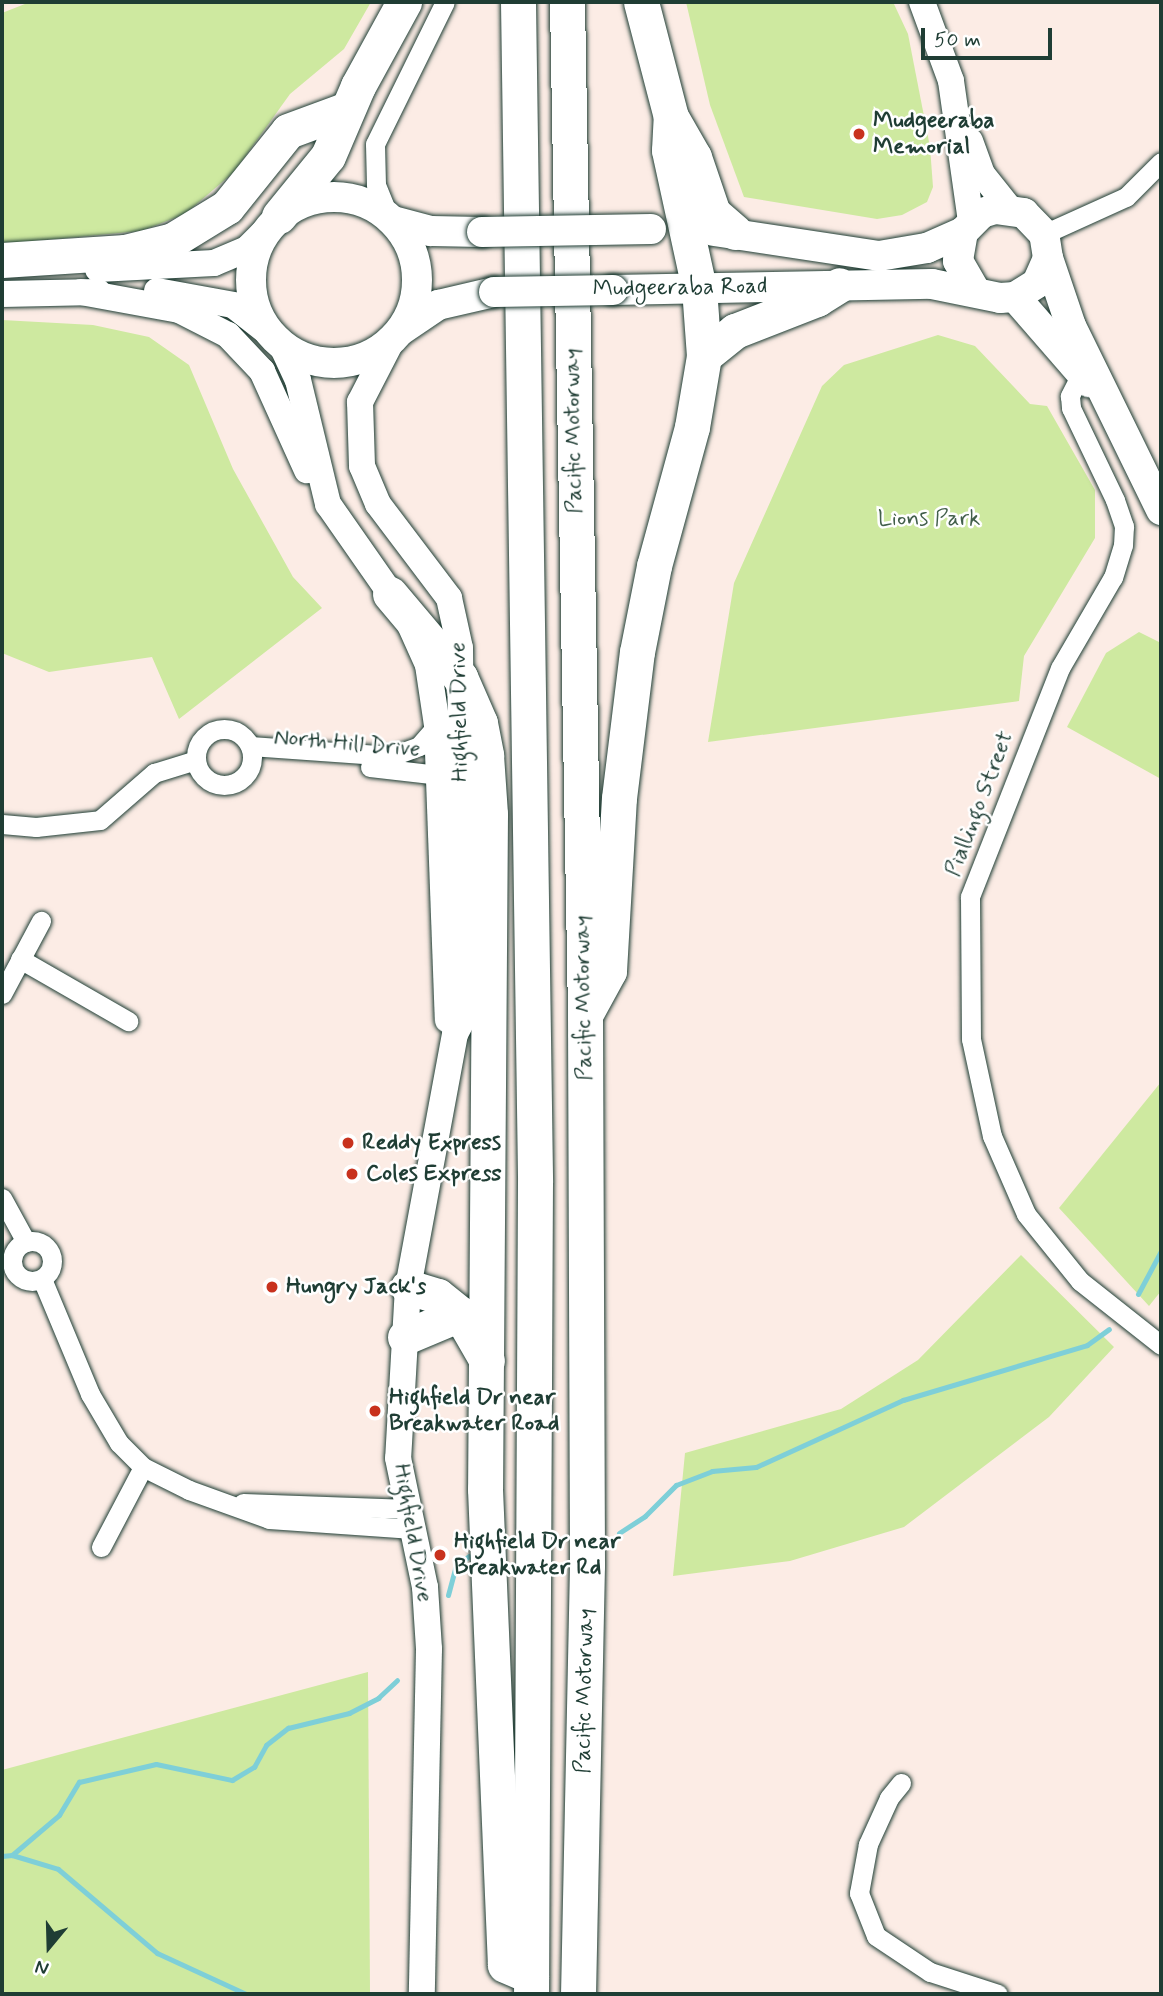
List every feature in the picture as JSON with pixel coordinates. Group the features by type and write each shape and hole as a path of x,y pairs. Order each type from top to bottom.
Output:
{"highway":[{"name":"Pacific Motorway","path":"518,2 535,1140 531,1985"},
{"name":"Pacific Motorway","path":"567,2 585,1016 587,1565 578,1994"},
{"path":"641,2 671,117 694,157 713,213 735,232"},
{"path":"273,222 325,162 347,109 400,6"},
{"path":"2,260 125,252 173,240 226,207 288,131 347,109"},
{"path":"585,1016 609,971 619,798 636,652 654,566 692,427 704,356 699,288 667,229 671,117"},
{"path":"704,356 735,331 817,299 839,285"},
{"path":"390,594 460,677 483,735 490,814 485,1489 505,1965 531,1985"},
{"path":"408,1287 438,1296 460,1314 487,1362"},
{"path":"405,1337 460,1314"}],"main road":[{"path":"391,219 410,246 417,275 412,310 394,338 372,355 346,363 314,361 276,340 256,311 251,280 255,253 273,222 308,200 337,197 359,200 391,219 431,231 667,229 735,232 879,256 927,248 967,227 982,213 1009,208 1024,213 1046,246 1071,326 1161,510"},
{"path":"967,227 958,261 975,291 1015,297 1106,400"},
{"path":"1015,297 1037,283 1046,246"},
{"name":"Mudgeeraba Road","path":"394,338 438,305 494,292 932,284 975,291"}],"street":[{"path":"391,219 376,185 375,144 445,2"},
{"path":"922,2 956,106 982,174 1009,208"},
{"path":"956,106 967,227"},
{"path":"1046,246 1126,197 1161,162"},
{"path":"2,270 209,264 247,249 273,222"},
{"path":"2,294 160,291 210,298 243,310 276,340"},
{"path":"81,292 178,310 234,340 262,371 296,449 328,504"},
{"name":"Highfield Drive","path":"394,338 360,402 362,466 378,504 449,598 459,639 460,677 464,1017 455,1034 408,1287 398,1458 425,1587 429,1649 422,1994"},
{"name":"Highfield Drive","path":"276,340 298,380 328,504 390,594 424,653 437,725 446,1017 455,1034"},
{"name":"Piallingo Street","path":"1081,374 1070,397 1071,408 1115,500 1124,526 1124,545 1113,577 1060,668 970,897 971,1039 992,1136 1026,1214 1080,1281 1161,1345"},
{"name":"North Hill Drive","path":"251,753 392,756 416,747 437,725"},
{"name":"North Hill Drive","path":"219,730 238,732 251,753 240,781 221,786 206,779 196,760 202,739 219,730"},
{"path":"438,775 461,749"},
{"name":"North Hill Drive","path":"251,753 438,775"},
{"path":"2,824 36,827 100,820 154,773 196,760"},
{"path":"2,994 41,921"},
{"path":"20,959 128,1021"},
{"path":"2,1198 26,1242"},
{"path":"26,1242 39,1242 50,1252 51,1266 41,1279 22,1280 8,1273 13,1253 26,1242"},
{"path":"41,1279 90,1394 119,1443 143,1467 225,1502 411,1519"},
{"path":"101,1547 143,1467"},
{"path":"901,1783 889,1798 868,1844 859,1893 876,1936 930,1972 998,1994"}],"green space":[{"path":"30,2 371,2 344,49 290,94 234,172 185,214 141,231 2,244 2,13"},
{"path":"686,2 893,2 908,34 930,147 933,187 927,202 902,215 877,219 744,197 710,105"},
{"path":"2,320 93,325 149,337 189,365 233,469 293,577 322,608 179,719 152,657 49,672 2,653"},
{"name":"Lions Park","path":"938,335 975,346 1030,404 1047,406 1095,490 1095,538 1024,656 1019,701 708,742 734,583 822,386 844,365"},
{"path":"1139,632 1161,643 1161,779 1067,727 1106,653"},
{"path":"1161,1082 1161,1291 1149,1306 1059,1208"},
{"path":"1021,1255 1114,1347 1049,1417 904,1527 790,1561 673,1576 685,1453 841,1409 918,1360"},
{"path":"368,1672 370,1994 2,1994 2,1770"}],"waterway":[{"path":"1138,1294 1161,1251"},
{"path":"619,1533 645,1516 676,1485 712,1471 756,1467 903,1400 1087,1345 1109,1329"},
{"path":"448,1595 455,1568 469,1556"},
{"path":"12,1855 59,1815 79,1782 156,1764 232,1780 254,1767 266,1745 288,1728 349,1713 378,1698 397,1680"},
{"path":"2,1856 12,1855 58,1869 157,1953 246,1994"}],"place":[{"name":"Mudgeeraba Memorial","path":"859,134"},
{"name":"Reddy Express","path":"348,1143"},
{"name":"Coles Express","path":"352,1174"},
{"name":"Hungry Jack's","path":"272,1287"},
{"name":"Highfield Dr near Breakwater Road","path":"375,1411"},
{"name":"Highfield Dr near Breakwater Rd","path":"440,1555"}]}
